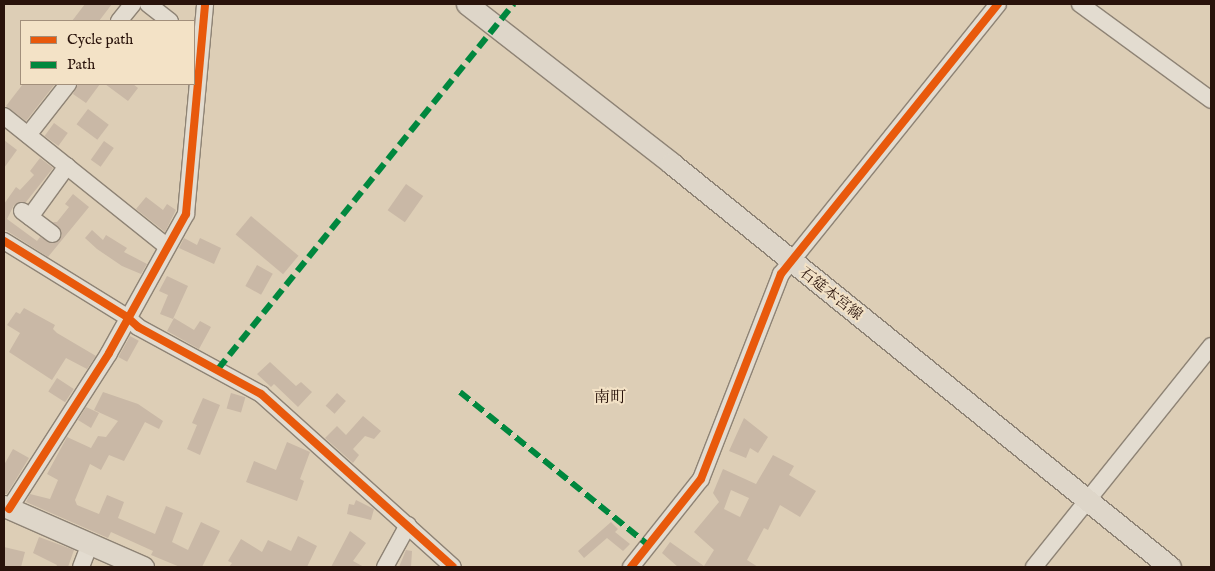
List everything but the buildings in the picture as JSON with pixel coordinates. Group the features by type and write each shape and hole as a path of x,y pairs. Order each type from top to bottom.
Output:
{"main road":[{"name":"石筵本宮線","path":"467,4 671,163 790,262 1170,567"},
{"path":"6,508 136,566"}],"street":[{"path":"120,20 133,4"},
{"path":"148,4 169,20"},
{"path":"195,84 198,41 205,4"},
{"path":"631,567 701,479 781,274 998,4"},
{"path":"1080,4 1211,100"},
{"path":"28,134 67,85"},
{"path":"6,508 109,353 166,246 186,214 195,85"},
{"path":"4,116 166,246"},
{"path":"52,234 25,213 67,166"},
{"path":"4,242 127,317 138,327 261,394 453,567"},
{"path":"1034,567 1211,346"},
{"path":"385,567 408,525"},
{"path":"81,567 90,544"}],"marked path":[{"path":"218,369 514,4"},
{"path":"460,392 648,545"}],"cycle path":[{"path":"9,509 109,353 186,214 205,4"},
{"path":"631,567 701,479 781,274 998,4"},
{"path":"4,241 127,317 138,327 261,394 453,567"}],"district":[{"name":"南町","path":"610,398"}]}
